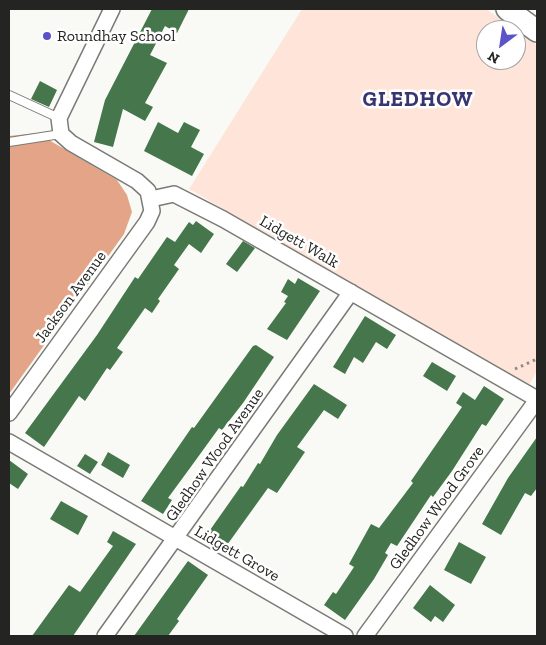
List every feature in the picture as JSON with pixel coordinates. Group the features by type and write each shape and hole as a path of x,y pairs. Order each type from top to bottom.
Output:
{"street":[{"path":"112,9 59,118 61,134 71,143 137,181 148,191 151,199"},
{"path":"507,9 537,31"},
{"name":"Lidgett Walk","path":"151,199 174,194 351,292 537,400"},
{"name":"Jackson Avenue","path":"9,413 147,222 152,212 151,199"},
{"name":"Gledhow Wood Avenue","path":"105,636 177,539 351,292"},
{"name":"Gledhow Wood Grove","path":"365,636 537,400"},
{"name":"Lidgett Grove","path":"9,442 345,636"}],"lane":[{"path":"9,95 59,118"},
{"path":"9,142 61,134"}],"path":[{"path":"505,381 512,370 537,359"}],"shaded area":[{"path":"302,9 486,9 502,20 476,20 476,70 526,70 526,37 537,45 537,371 529,385 189,189"},
{"path":"37,133 117,180 127,195 132,212 124,234 9,394 9,136"}],"building":[{"path":"152,9 189,9 177,33 165,26 150,55 167,63 145,103 153,107 145,121 123,109 113,147 94,142 105,100"},
{"path":"40,81 57,90 49,107 31,99"},
{"path":"158,122 178,133 184,122 200,130 191,147 204,154 192,176 144,151"},
{"path":"196,221 214,234 201,253 189,244 174,265 179,269 158,299 160,301 152,313 145,308 117,348 123,352 110,370 107,368 85,401 79,396 44,447 25,433 97,335 135,277 138,279 167,237 175,242 189,222 193,225"},
{"path":"243,241 255,248 237,272 226,264"},
{"path":"298,278 320,291 287,340 267,329 286,303 284,302 288,296 281,292 288,279 295,284"},
{"path":"365,316 396,335 387,349 376,342 363,363 354,357 345,374 333,367"},
{"path":"256,345 274,357 243,403 222,430 219,428 168,498 172,500 163,514 141,501 192,427 194,428 253,346"},
{"path":"432,362 456,376 447,391 423,376"},
{"path":"314,384 347,405 338,419 324,410 297,447 305,452 277,493 268,488 222,552 203,540 241,486 243,487 258,463 260,464 277,435"},
{"path":"484,386 504,399 486,426 482,424 452,471 433,497 431,495 397,546 391,543 385,553 388,555 374,579 345,620 324,605 333,592 336,594 354,567 349,564 371,524 379,528 413,483 411,481 462,407 456,403 463,392 475,400"},
{"path":"537,437 537,488 531,496 525,493 501,535 482,524 508,478"},
{"path":"108,452 130,465 123,478 101,465"},
{"path":"85,454 98,462 90,474 77,466"},
{"path":"9,460 28,474 18,489 9,483"},
{"path":"61,501 88,516 78,535 50,519"},
{"path":"113,531 136,544 73,636 32,636 69,585 80,592 113,546 107,542"},
{"path":"459,542 486,557 471,584 444,570"},
{"path":"188,561 208,575 177,619 179,621 168,636 134,636"},
{"path":"430,585 455,605 443,622 435,616 431,622 413,608"}],"place":[{"name":"Roundhay School","path":"47,36"}],"district":[{"name":"GLEDHOW","path":"418,100"}]}
